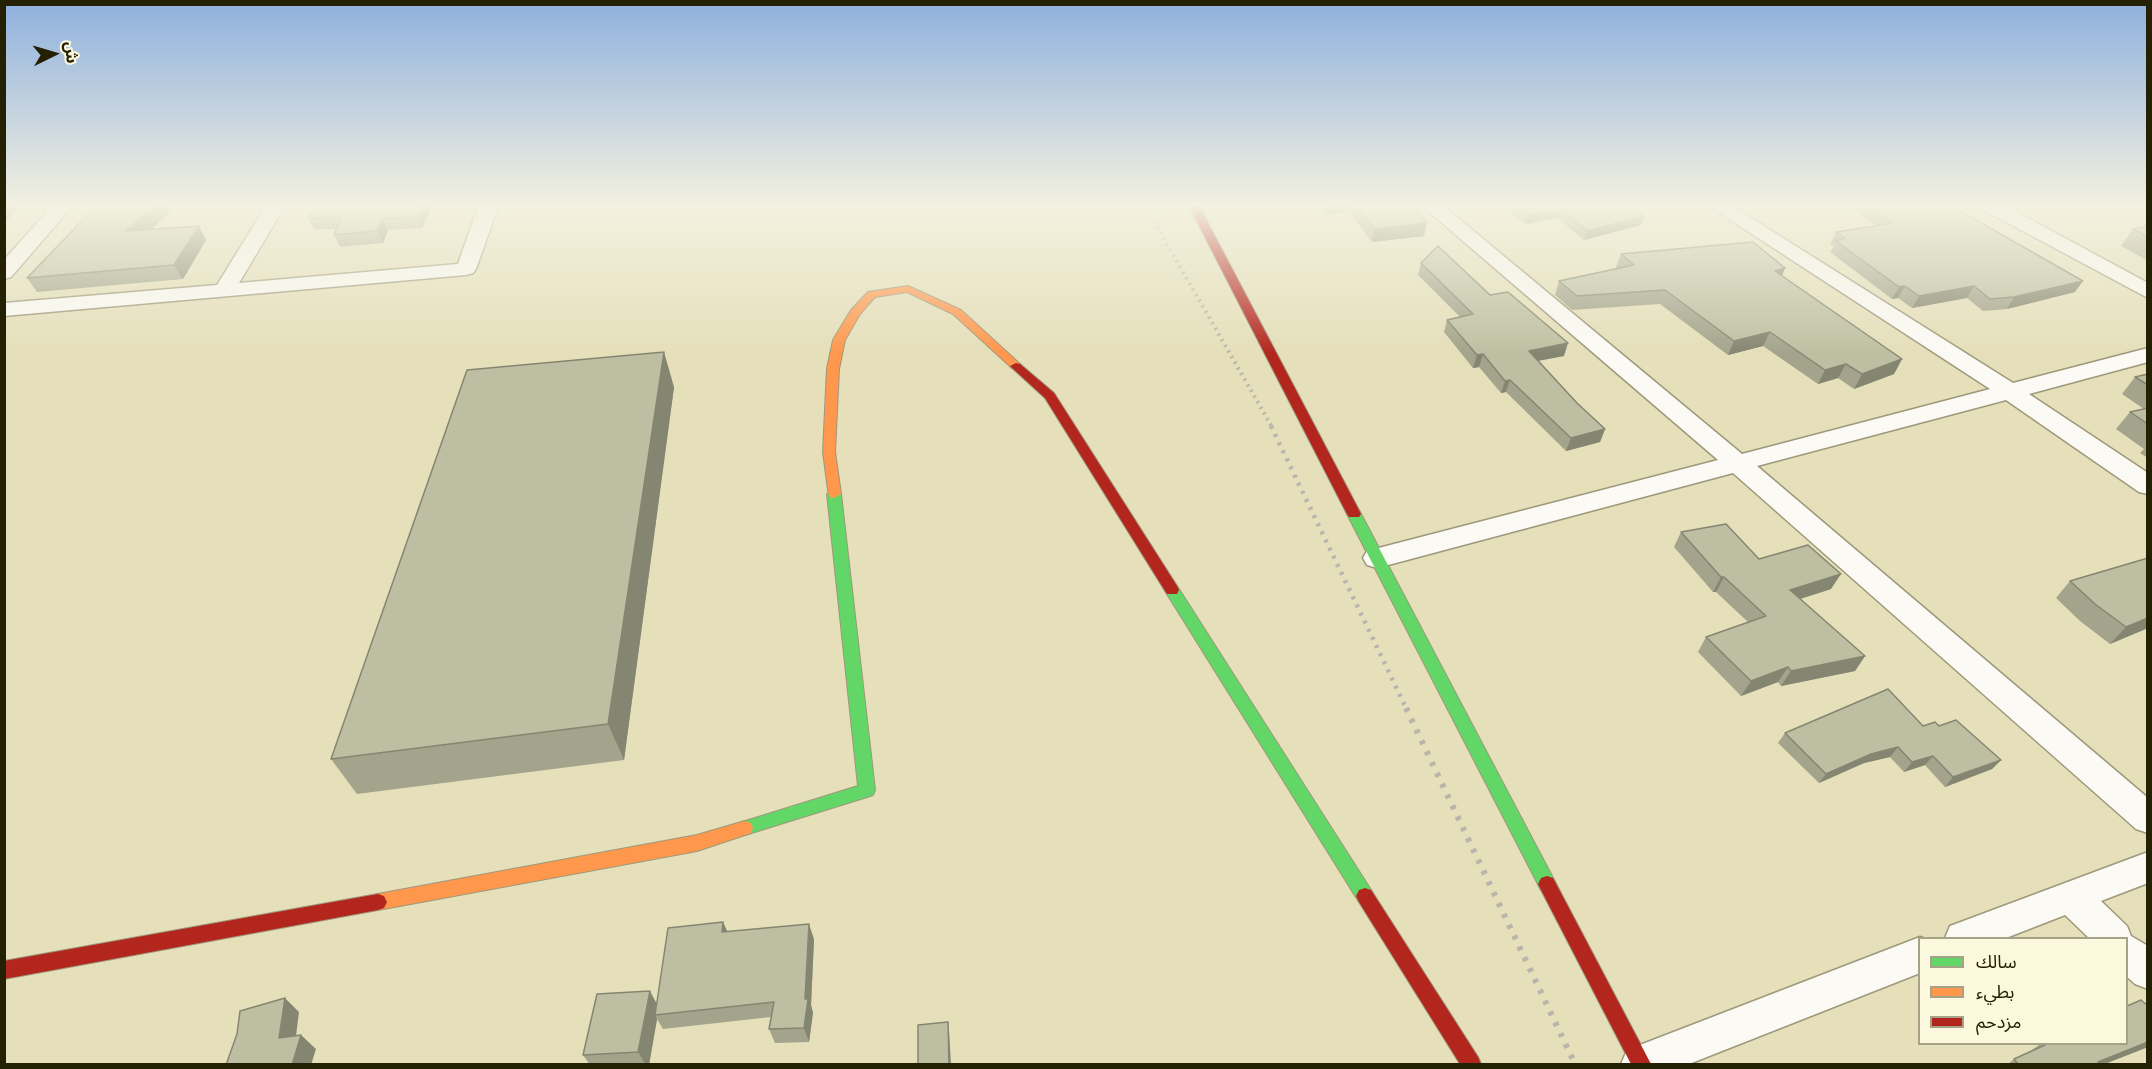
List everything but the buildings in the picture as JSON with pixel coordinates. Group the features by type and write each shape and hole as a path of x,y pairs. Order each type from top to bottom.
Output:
{"street":[{"path":"4,273 21,254"},
{"path":"224,290 246,254"},
{"path":"4,310 466,268 471,254"},
{"path":"1219,254 1641,1064 1918,956"},
{"path":"1488,254 1737,463 2148,819"},
{"path":"1792,254 2009,392 2148,486"},
{"path":"2079,254 2148,292"},
{"path":"4,970 697,843 867,790 829,452 833,369 839,340 855,312 872,294 908,289 957,312 1050,396 1471,1065"},
{"path":"1377,558 2148,355"},
{"path":"1968,937 2148,867"},
{"path":"2070,896 2112,937"},
{"path":"2128,952 2148,971"}],"railway":[{"path":"1173,254 1272,427"},
{"path":"1271,426 1407,710"},
{"path":"1406,708 1575,1064"}],"traffic: fast":[{"path":"745,828 867,790 834,494"},
{"path":"1354,514 1547,884"},
{"path":"1172,590 1365,896"}],"traffic: slow":[{"path":"834,494 829,452 833,369 839,340 855,312 872,294 908,289 957,312 1016,366"},
{"path":"378,902 697,843 745,828"}],"traffic: jam":[{"path":"1219,254 1354,514"},
{"path":"1016,366 1050,396 1172,590"},
{"path":"1547,884 1641,1064"},
{"path":"1365,896 1471,1064"},
{"path":"4,970 378,902"}]}
